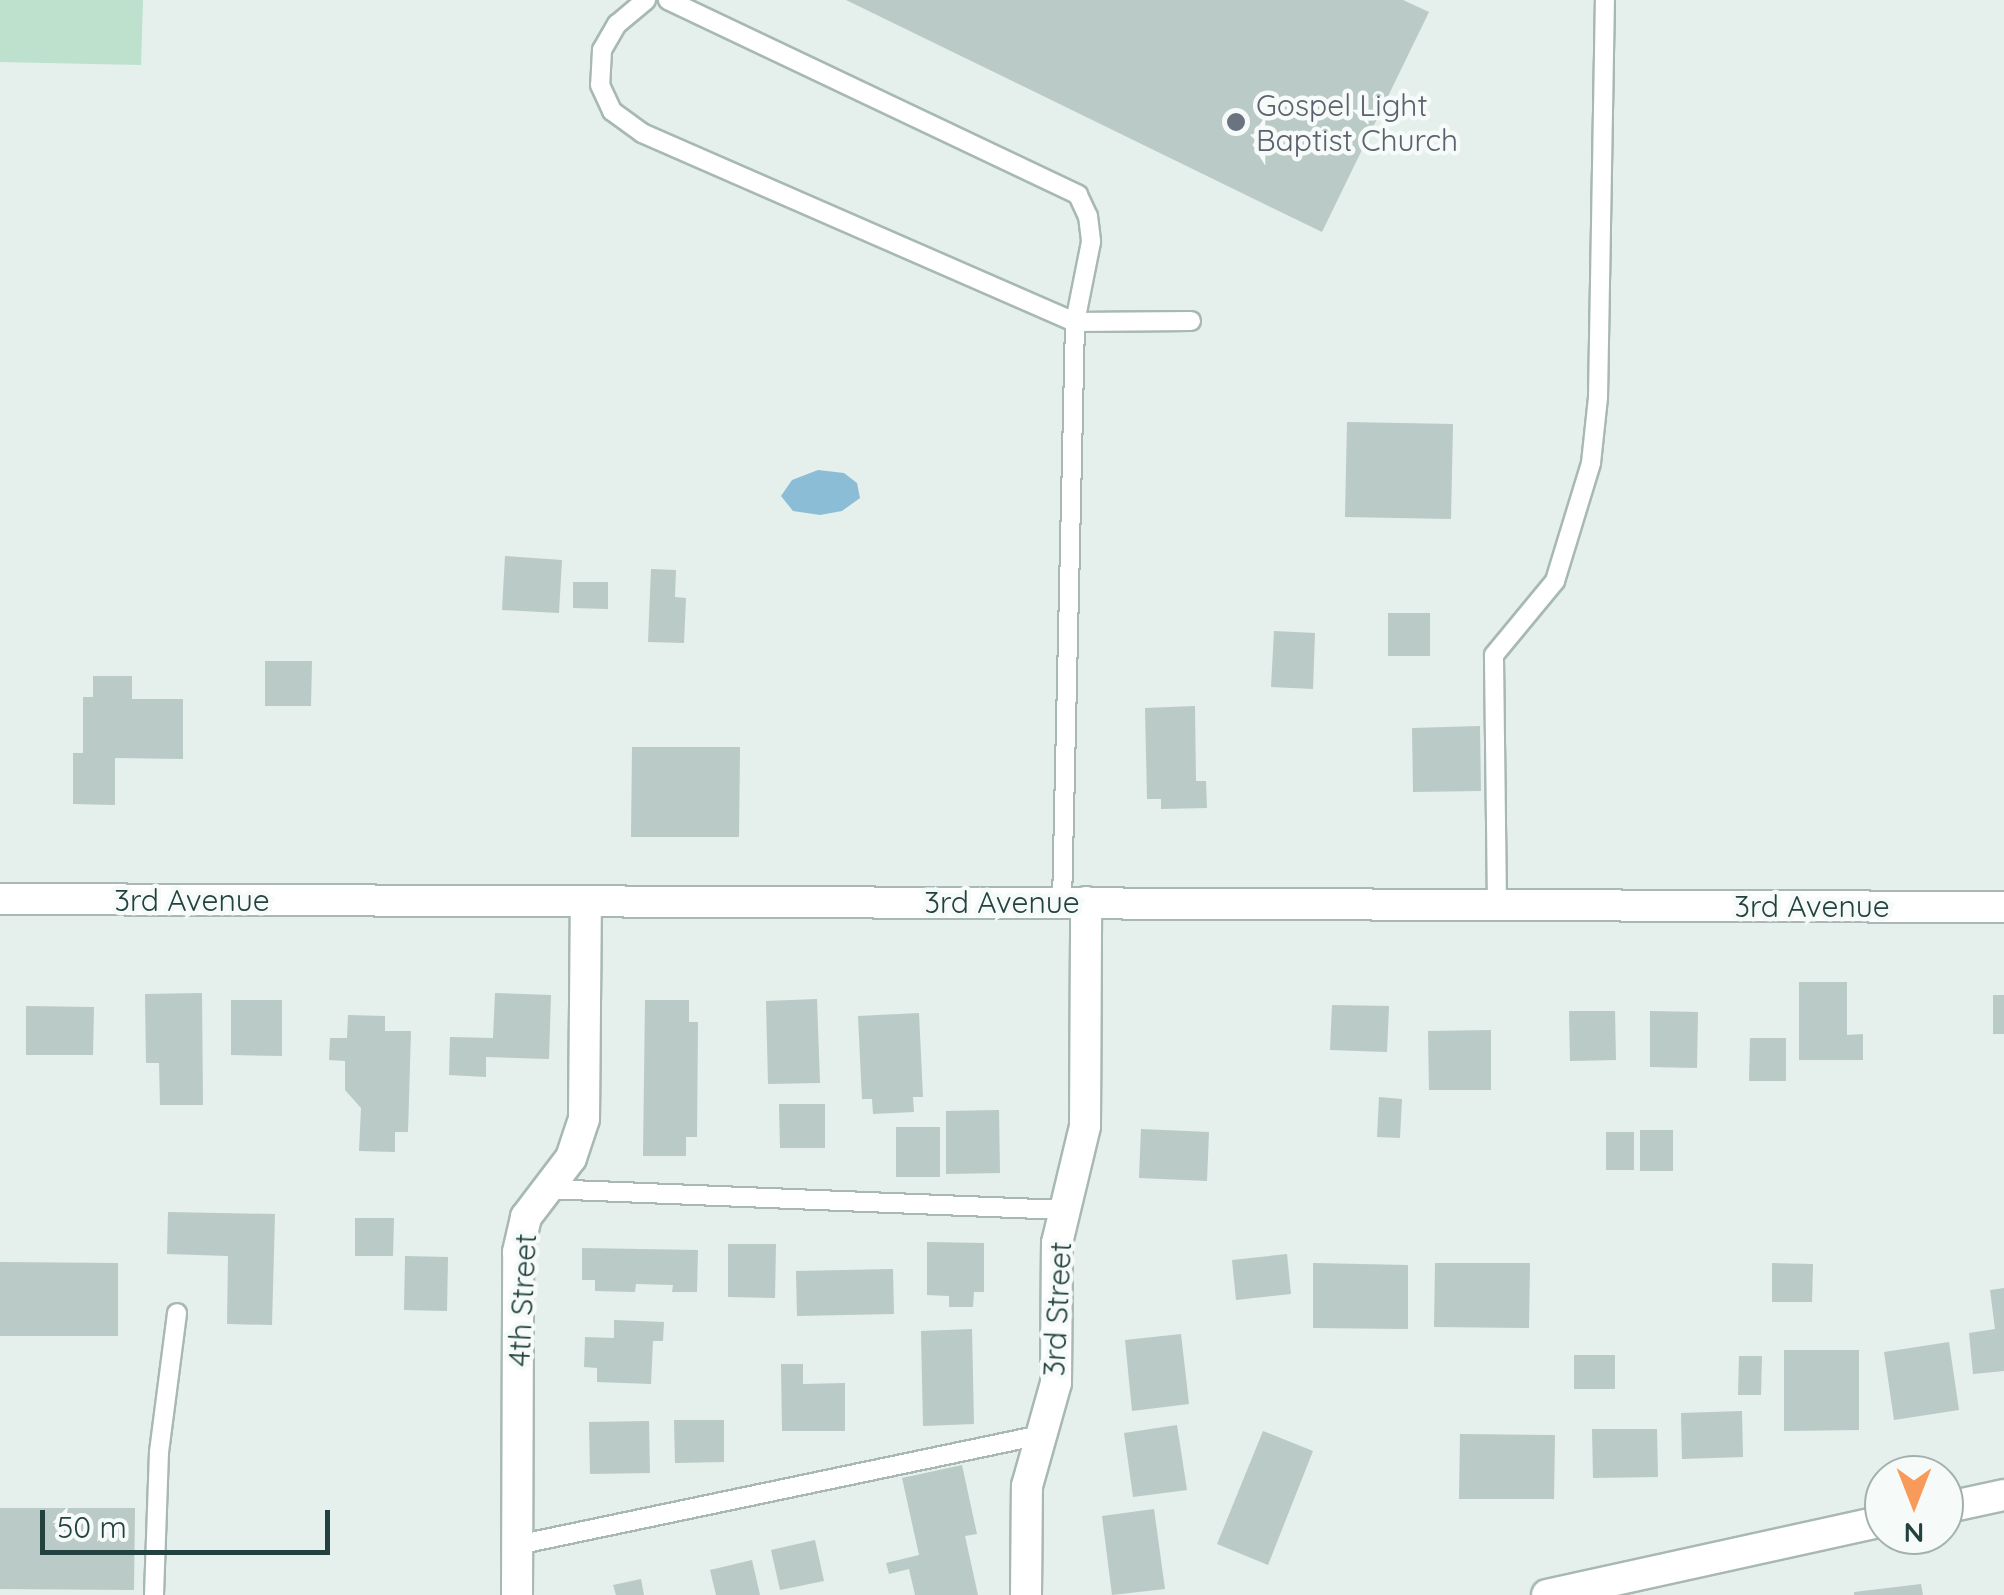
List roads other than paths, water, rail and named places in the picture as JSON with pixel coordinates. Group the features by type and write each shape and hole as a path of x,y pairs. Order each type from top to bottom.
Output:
{"street":[{"name":"3rd Avenue","path":"0,899 2004,906"},
{"name":"4th Street","path":"517,1595 518,1252 526,1217 571,1158 584,1119 586,902"},
{"name":"3rd Street","path":"1026,1595 1027,1486 1056,1383 1057,1244 1084,1126 1074,902"},
{"path":"1964,1504 2004,1495"},
{"path":"1547,1595 1864,1525"}],"lane":[{"path":"646,0 617,24 602,50 600,85 612,111 642,133 1076,322 1190,321"},
{"path":"668,0 1078,195 1088,216 1091,242 1076,322 1074,902"},
{"path":"1497,904 1494,656 1555,581 1591,464 1598,397 1605,0"},
{"path":"545,1189 1065,1210"},
{"path":"154,1595 159,1452 178,1312"},
{"path":"517,1545 1041,1435"}],"water":[{"path":"818,470 844,473 857,483 860,498 842,511 820,515 793,511 781,496 792,480"}],"place":[{"name":"Gospel Light Baptist Church","path":"1236,122"}]}
